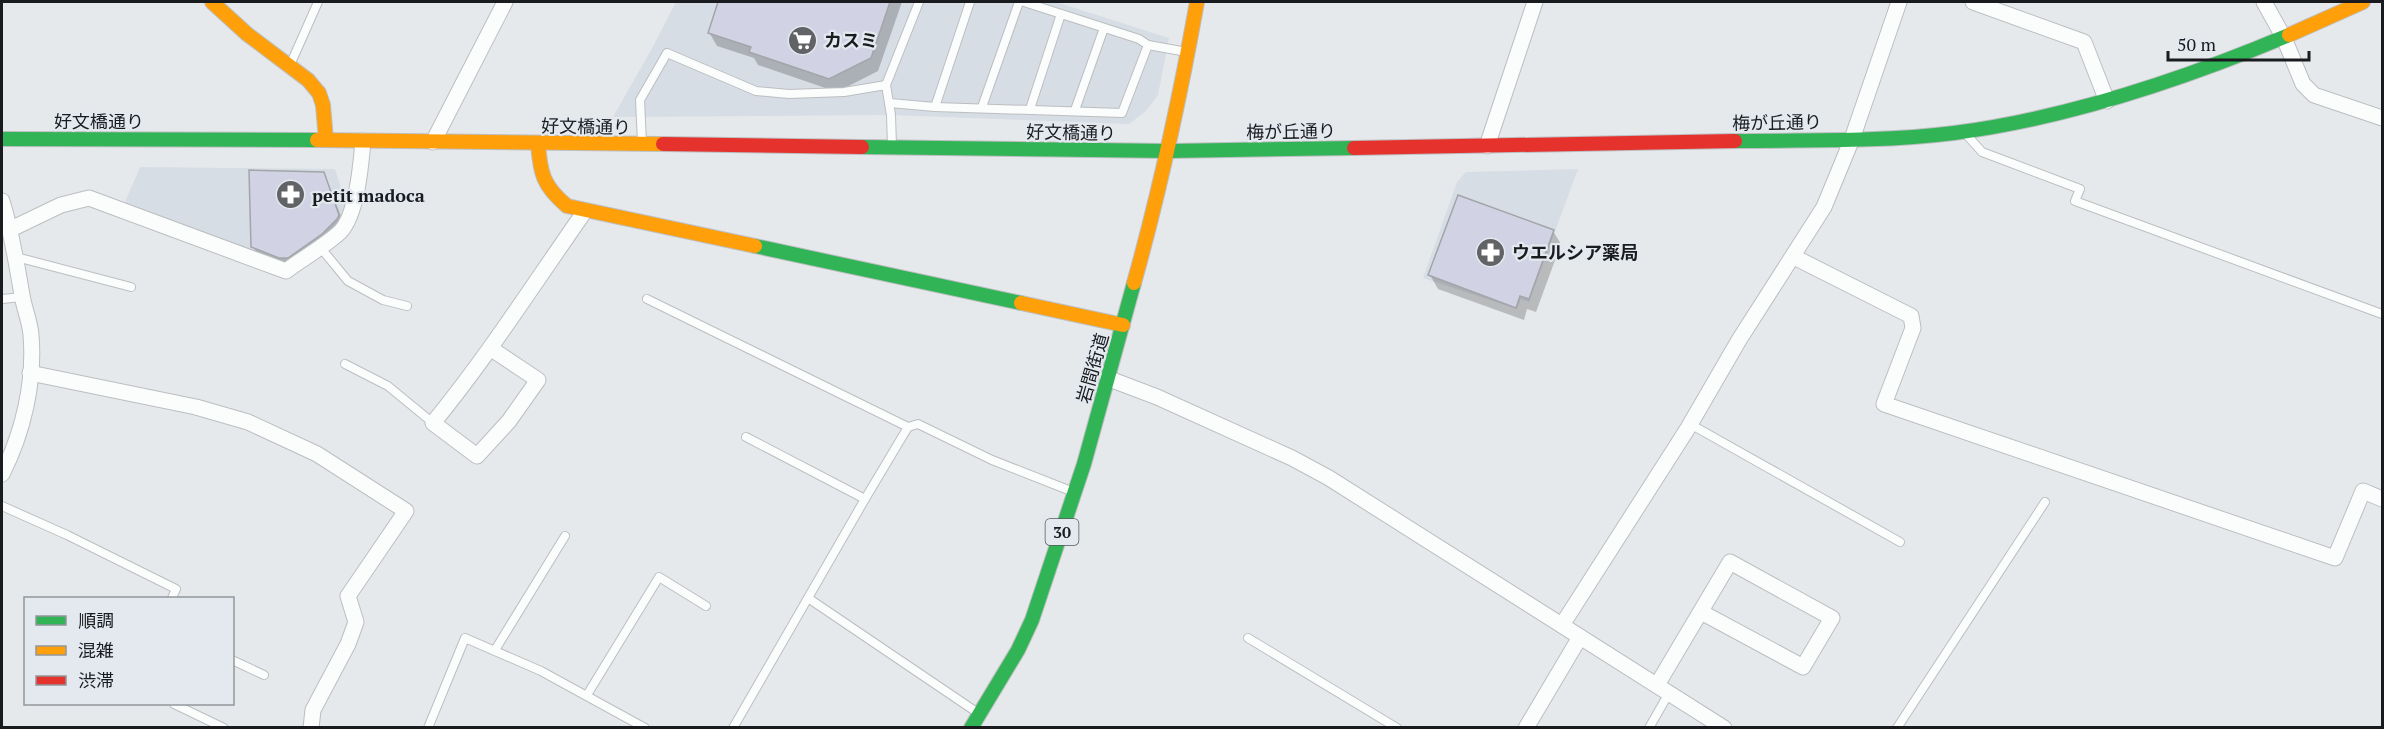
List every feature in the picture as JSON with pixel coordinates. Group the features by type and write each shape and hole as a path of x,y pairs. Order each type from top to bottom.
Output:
{"street":[{"path":"212,2 247,34 308,80 319,93 323,105 326,140"},
{"name":"岩間街道","path":"971,728 1018,650 1032,620 1076,493 1169,151 1197,2"},
{"path":"1487,146 1535,2"},
{"path":"1562,625 1824,207 1852,139 1899,2"},
{"path":"1973,2 2084,42 2107,101"},
{"path":"2264,2 2284,38 2303,84 2314,95 2382,118"},
{"name":"梅が丘通り","path":"1169,151 1852,139 1964,132 2107,101 2219,64 2284,38 2362,2"},
{"path":"433,142 501,3"},
{"name":"好文橋通り","path":"2,139 326,140 1169,151"},
{"path":"8,234 61,205 89,198 286,270 341,231 351,210 362,162 363,141"},
{"path":"538,143 541,179 552,195 567,206 1123,325"},
{"path":"2,201 8,234 16,257 31,335 27,404 16,441 2,474"},
{"path":"490,348 538,380 509,421 477,456 434,423 459,392 585,211"},
{"path":"1794,257 1911,316 1913,328 1884,404 2335,558 2363,491 2382,499"},
{"path":"30,373 196,407 248,422 317,454 406,511 348,596 356,622 348,644 314,710 311,728"},
{"path":"1107,378 1157,397 1292,458 1329,478 1724,728"},
{"path":"1663,689 1701,612 1730,562 1832,618 1803,667 1701,612"},
{"path":"1526,728 1580,637"}],"lane":[{"path":"290,66 318,2"},
{"path":"892,148 890,103 886,85 919,2"},
{"path":"935,107 970,2"},
{"path":"982,107 1019,2"},
{"path":"1024,2 1139,39 1148,45 1188,53"},
{"path":"1030,109 1061,14"},
{"path":"1075,110 1104,28"},
{"path":"890,103 935,107 1122,113 1148,45"},
{"path":"642,145 640,100 667,53 756,91 789,94 844,92 886,85"},
{"path":"1964,132 1982,152 2080,189 2075,201 2382,314"},
{"path":"319,246 348,281 383,300 408,306"},
{"path":"16,257 131,287"},
{"path":"2,298 22,297"},
{"path":"647,299 908,427"},
{"path":"345,363 388,386 434,423"},
{"path":"733,728 908,427 918,424 992,460 1076,493"},
{"path":"1690,424 1900,542"},
{"path":"746,437 865,499"},
{"path":"1897,728 2045,502"},
{"path":"2,506 148,574 176,589 172,597"},
{"path":"495,650 565,536"},
{"path":"586,694 659,577 706,606"},
{"path":"808,598 980,714"},
{"path":"428,728 465,638 586,694 645,728"},
{"path":"1248,638 1397,728"},
{"path":"234,661 264,675"},
{"path":"1649,728 1663,689"},
{"path":"176,705 224,728"}],"shaded area":[{"path":"676,2 1056,2 1169,38 1158,95 1146,111 1129,124 891,115 613,117"},
{"path":"140,167 335,169 348,210 345,218 310,250 287,265 175,225 125,202"},
{"name":"ウエルシア薬局","path":"1578,169 1529,302 1521,299 1517,309 1423,278 1457,182 1466,172"}],"building":[{"name":"カスミ","path":"718,2 890,2 871,58 829,79 749,52 751,47 708,33"},
{"name":"petit madoca","path":"249,170 324,172 339,215 337,219 322,234 288,258 279,258 251,247"},
{"name":"ウエルシア薬局","path":"1458,195 1554,230 1529,299 1520,296 1516,308 1428,275"}],"traffic: fast":[{"path":"1735,141 1900,138 1954,133 2040,118 2166,82 2289,35"},
{"path":"2,139 317,140"},
{"path":"862,147 1169,151 1354,148"},
{"path":"755,246 1021,303"},
{"path":"971,728 1018,650 1032,620 1084,464 1134,283"}],"traffic: slow":[{"path":"212,2 247,34 308,80 319,93 323,105 326,140"},
{"path":"1134,283 1169,143 1197,2"},
{"path":"2289,35 2363,2"},
{"path":"317,140 663,144"},
{"path":"538,143 544,178 553,192 567,206 755,246"},
{"path":"1021,303 1123,325"}],"traffic: jam":[{"path":"1354,148 1735,141"},
{"path":"663,144 862,147"}],"place":[{"name":"カスミ","path":"803,40"},
{"name":"petit madoca","path":"291,195"},
{"name":"ウエルシア薬局","path":"1491,252"}]}
